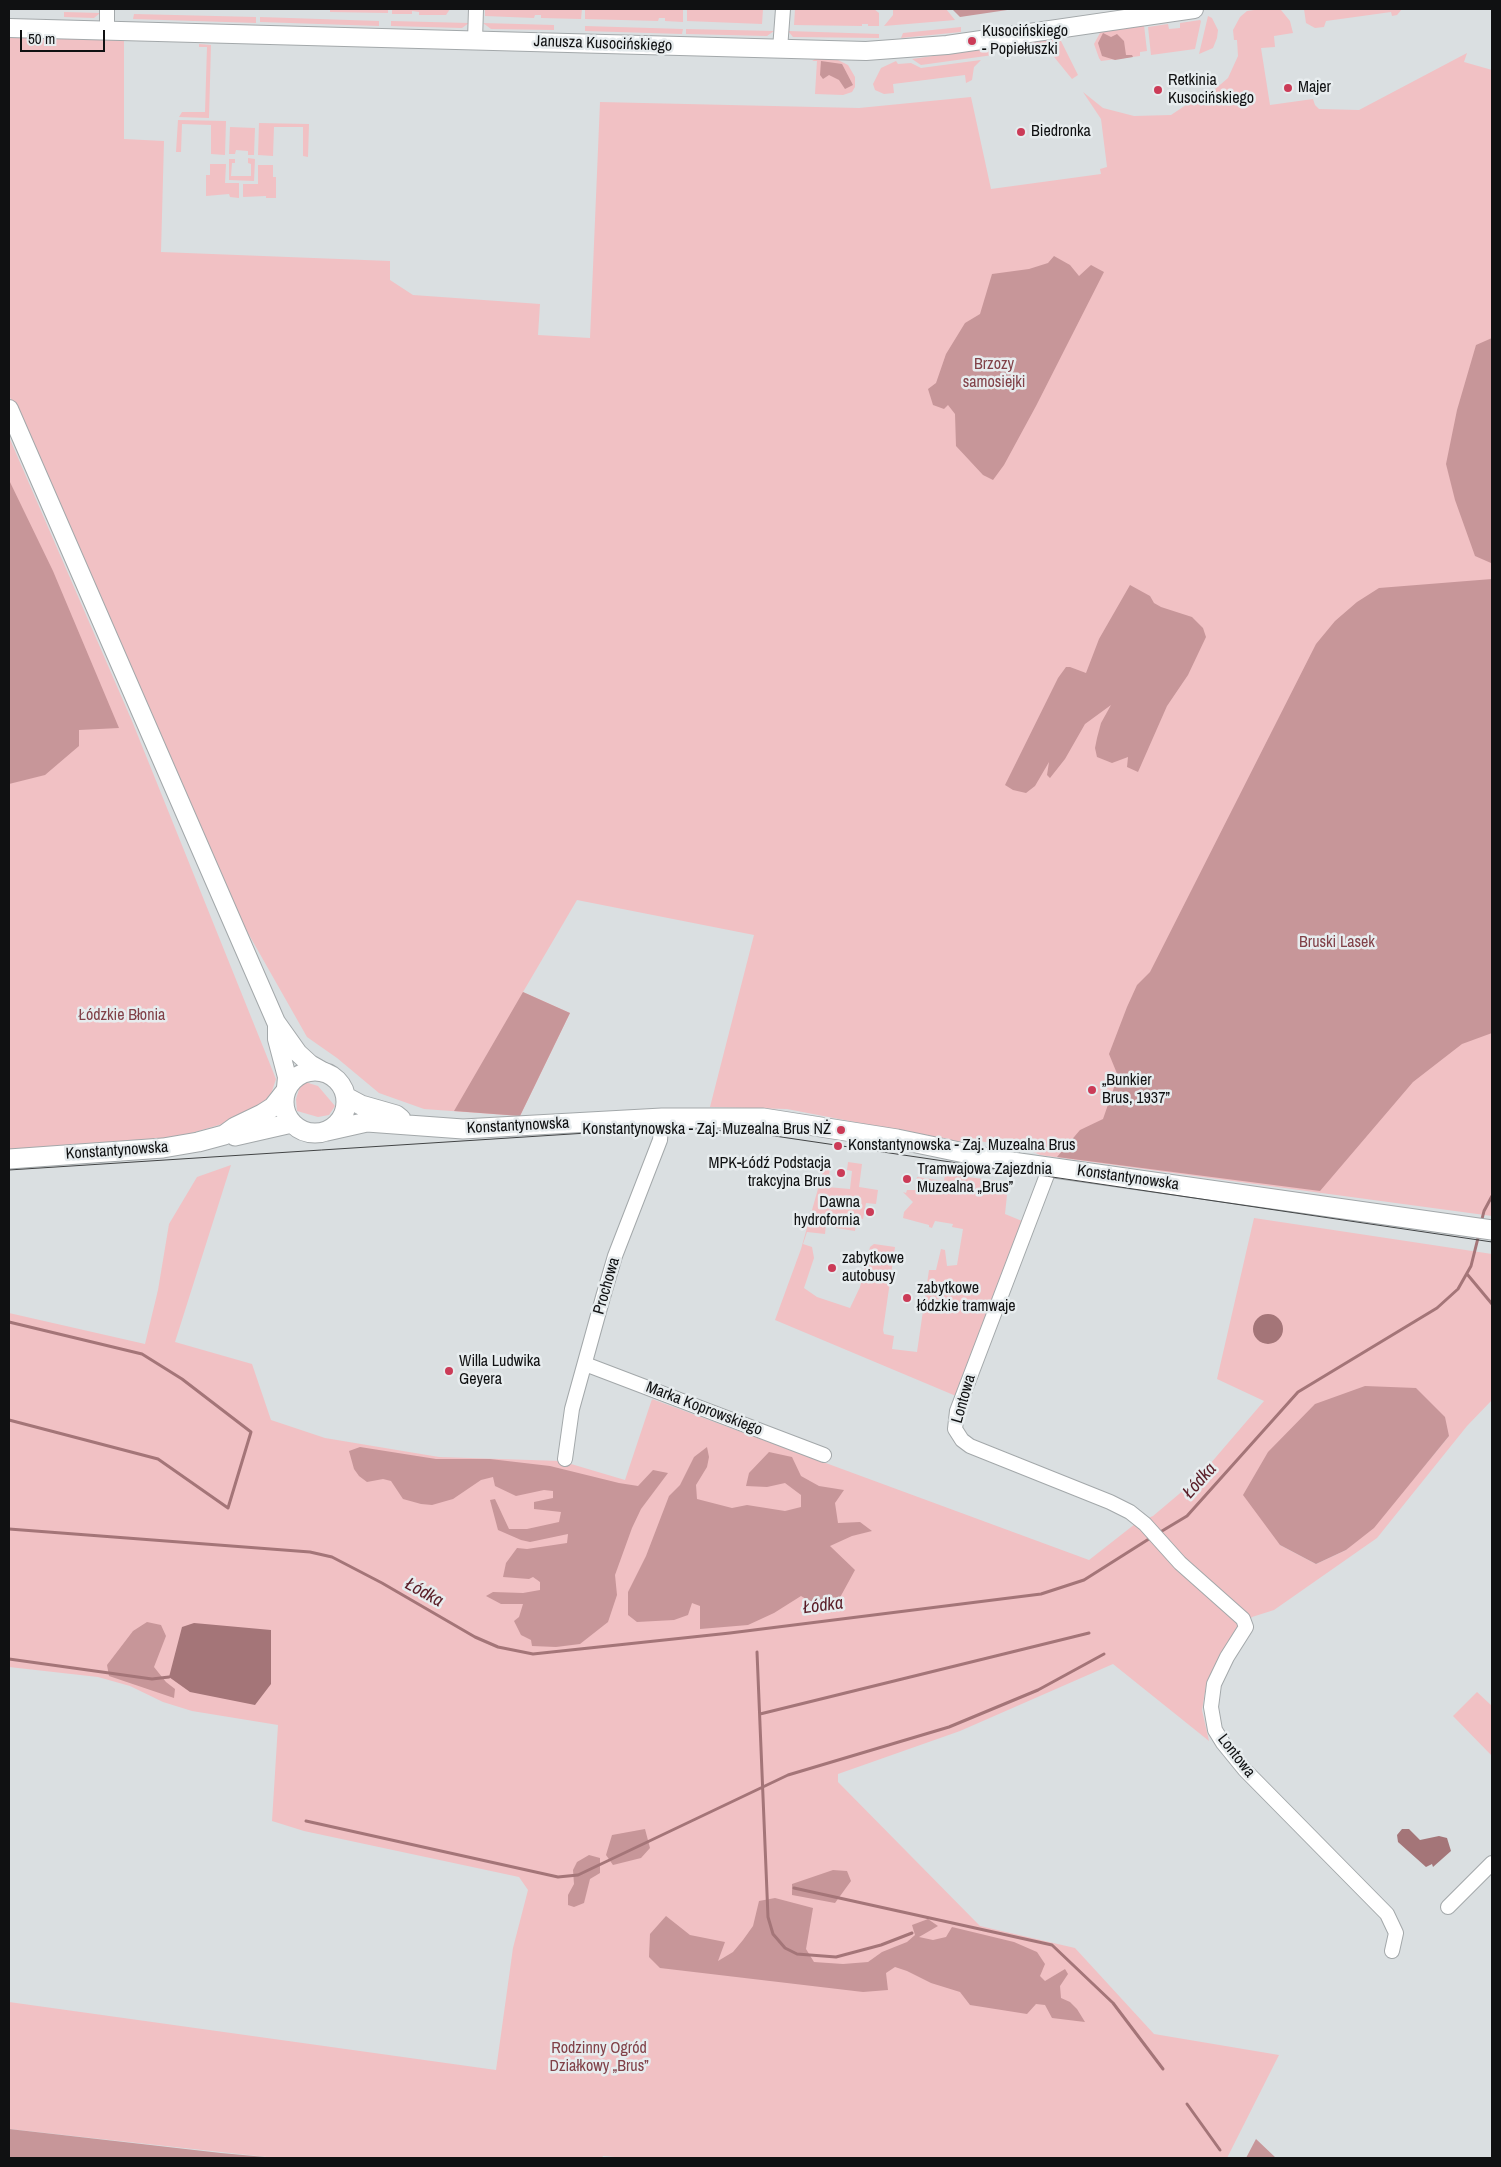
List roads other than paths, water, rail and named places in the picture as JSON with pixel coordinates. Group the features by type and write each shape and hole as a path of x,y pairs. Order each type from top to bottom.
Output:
{"main road":[{"path":"305,1072 324,1072 337,1079 346,1097 343,1116 336,1125 327,1131 311,1133 300,1130 292,1123 284,1109 285,1091 292,1080 305,1072"},
{"name":"Konstantynowska","path":"9,1158 163,1148 224,1134 268,1111 285,1091"},
{"name":"Konstantynowska","path":"346,1097 362,1105 396,1115 405,1124"},
{"name":"Konstantynowska","path":"327,1131 357,1123 393,1126 405,1124 448,1129 481,1129 662,1118 738,1117 786,1120 1050,1167 1492,1230"},
{"name":"Konstantynowska","path":"224,1134 238,1136 292,1123"}],"street":[{"path":"107,9 107,30"},
{"path":"475,40 476,9"},
{"path":"780,48 782,9"},
{"name":"Janusza Kusocińskiego","path":"9,28 866,51 921,48 1123,14 1194,9"},
{"path":"9,409 276,1022 298,1053 310,1064 324,1072"},
{"path":"276,1022 277,1039 287,1077 285,1091"},
{"name":"Prochowa","path":"565,1459 572,1409 615,1256 660,1140 662,1118"},
{"name":"Lontowa","path":"1050,1167 957,1411 955,1429 962,1440 970,1446 1110,1502 1145,1524 1166,1548 1243,1619 1246,1627 1227,1657 1214,1684 1211,1707 1213,1720 1222,1743 1245,1770 1387,1914 1396,1933 1392,1951"},
{"name":"Marka Koprowskiego","path":"585,1364 824,1455"},
{"path":"1448,1907 1492,1863"}],"waterway":[{"name":"Łódka","path":"1481,1223 1484,1211 1492,1196"},
{"name":"Łódka","path":"1157,1534 1187,1516 1298,1392 1437,1308 1458,1289 1471,1266 1479,1234"},
{"path":"1467,1274 1492,1304"},
{"path":"9,1322 142,1354 182,1379 251,1432 228,1508 158,1459 9,1420"},
{"name":"Łódka","path":"9,1529 310,1552 332,1557 382,1583 475,1637 498,1647 533,1654 730,1633 1041,1594 1084,1580 1152,1537"},
{"path":"760,1714 1089,1633"},
{"path":"757,1652 768,1917 773,1934 785,1948 797,1954 836,1957 881,1945 912,1933"},
{"path":"306,1821 558,1877 578,1875 788,1775 949,1727 1038,1690 1104,1654"},
{"path":"9,1659 152,1679 169,1677"},
{"path":"794,1888 1052,1945 1113,2003 1163,2069"},
{"path":"1187,2104 1220,2150"}],"tram line":[{"path":"9,1170 634,1130 701,1129 761,1134 1492,1242"}],"place":[{"name":"Kusocińskiego - Popiełuszki","path":"972,41"},
{"name":"Majer","path":"1288,88"},
{"name":"Retkinia Kusocińskiego","path":"1158,90"},
{"name":"Biedronka","path":"1021,132"},
{"name":"„Bunkier Brus, 1937”","path":"1092,1090"},
{"name":"Konstantynowska - Zaj. Muzealna Brus NŻ","path":"841,1130"},
{"name":"Konstantynowska - Zaj. Muzealna Brus","path":"838,1146"},
{"name":"MPK-Łódź Podstacja trakcyjna Brus","path":"841,1173"},
{"name":"Tramwajowa Zajezdnia Muzealna „Brus”","path":"907,1179"},
{"name":"Dawna hydrofornia","path":"870,1212"},
{"name":"zabytkowe autobusy","path":"832,1268"},
{"name":"zabytkowe łódzkie tramwaje","path":"907,1298"},
{"name":"Willa Ludwika Geyera","path":"449,1371"}],"park label":[{"name":"Brzozy samosiejki","path":"994,374"},
{"name":"Bruski Lasek","path":"1337,943"},
{"name":"Łódzkie Błonia","path":"122,1016"},
{"name":"Rodzinny Ogród Działkowy „Brus”","path":"599,2058"}]}
